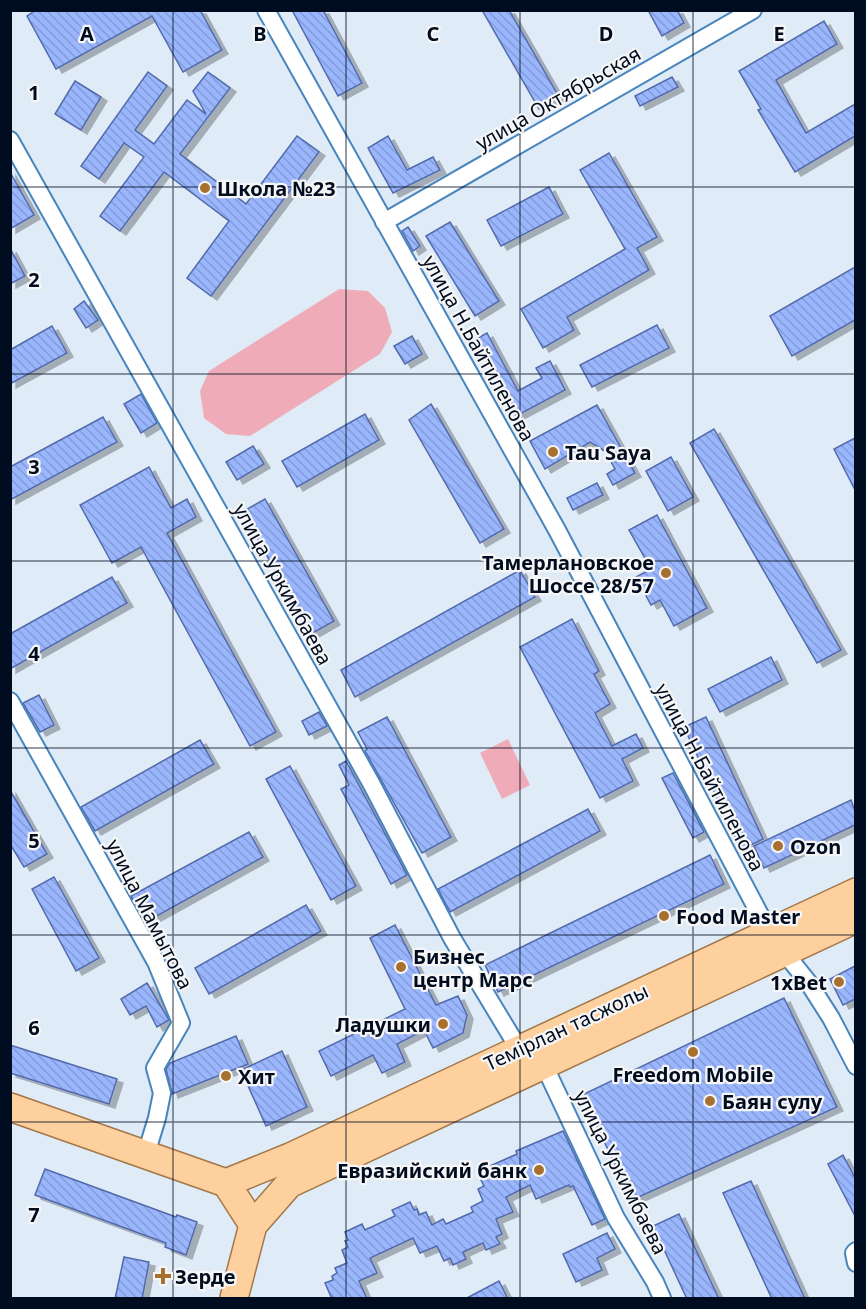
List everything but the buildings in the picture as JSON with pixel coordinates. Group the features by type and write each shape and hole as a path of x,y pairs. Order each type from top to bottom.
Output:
{"main road":[{"name":"Темірлан тасжолы","path":"283,1173 544,1065 776,942 855,892"},
{"name":"Темірлан тасжолы","path":"283,1173 519,1050 776,942 855,919"},
{"path":"10,1107 226,1183 283,1173"},
{"path":"234,1299 253,1225 283,1173"},
{"path":"226,1183 253,1225"}],"street":[{"name":"улица Н.Байтиленова","path":"266,10 557,530 776,942 808,982 831,1018 855,1066"},
{"name":"улица Октябрьская","path":"384,222 753,10"},
{"name":"улица Уркимбаева","path":"10,140 371,783 452,938 519,1050"},
{"name":"улица Мамытова","path":"10,701 156,962 181,1023 155,1068 162,1093 146,1154"},
{"name":"улица Уркимбаева","path":"544,1065 616,1218 655,1282 662,1299"},
{"path":"855,1251 855,1263"}],"shaded area":[{"path":"339,289 368,291 385,308 392,332 380,354 250,436 226,434 204,418 200,391 209,371"},
{"path":"508,739 530,785 502,799 480,753"}],"place":[{"name":"Школа №23","path":"205,188"},
{"name":"Tau Saya","path":"553,452"},
{"name":"Тамерлановское Шоссе 28/57","path":"666,573"},
{"name":"Ozon","path":"778,846"},
{"name":"Food Master","path":"664,916"},
{"name":"Бизнес центр Марс","path":"401,967"},
{"name":"1xBet","path":"839,982"},
{"name":"Ладушки","path":"443,1024"},
{"name":"Freedom Mobile","path":"693,1052"},
{"name":"Хит","path":"226,1076"},
{"name":"Баян сулу","path":"710,1101"},
{"name":"Евразийский банк","path":"539,1170"},
{"name":"Зерде","path":"163,1276"}]}
